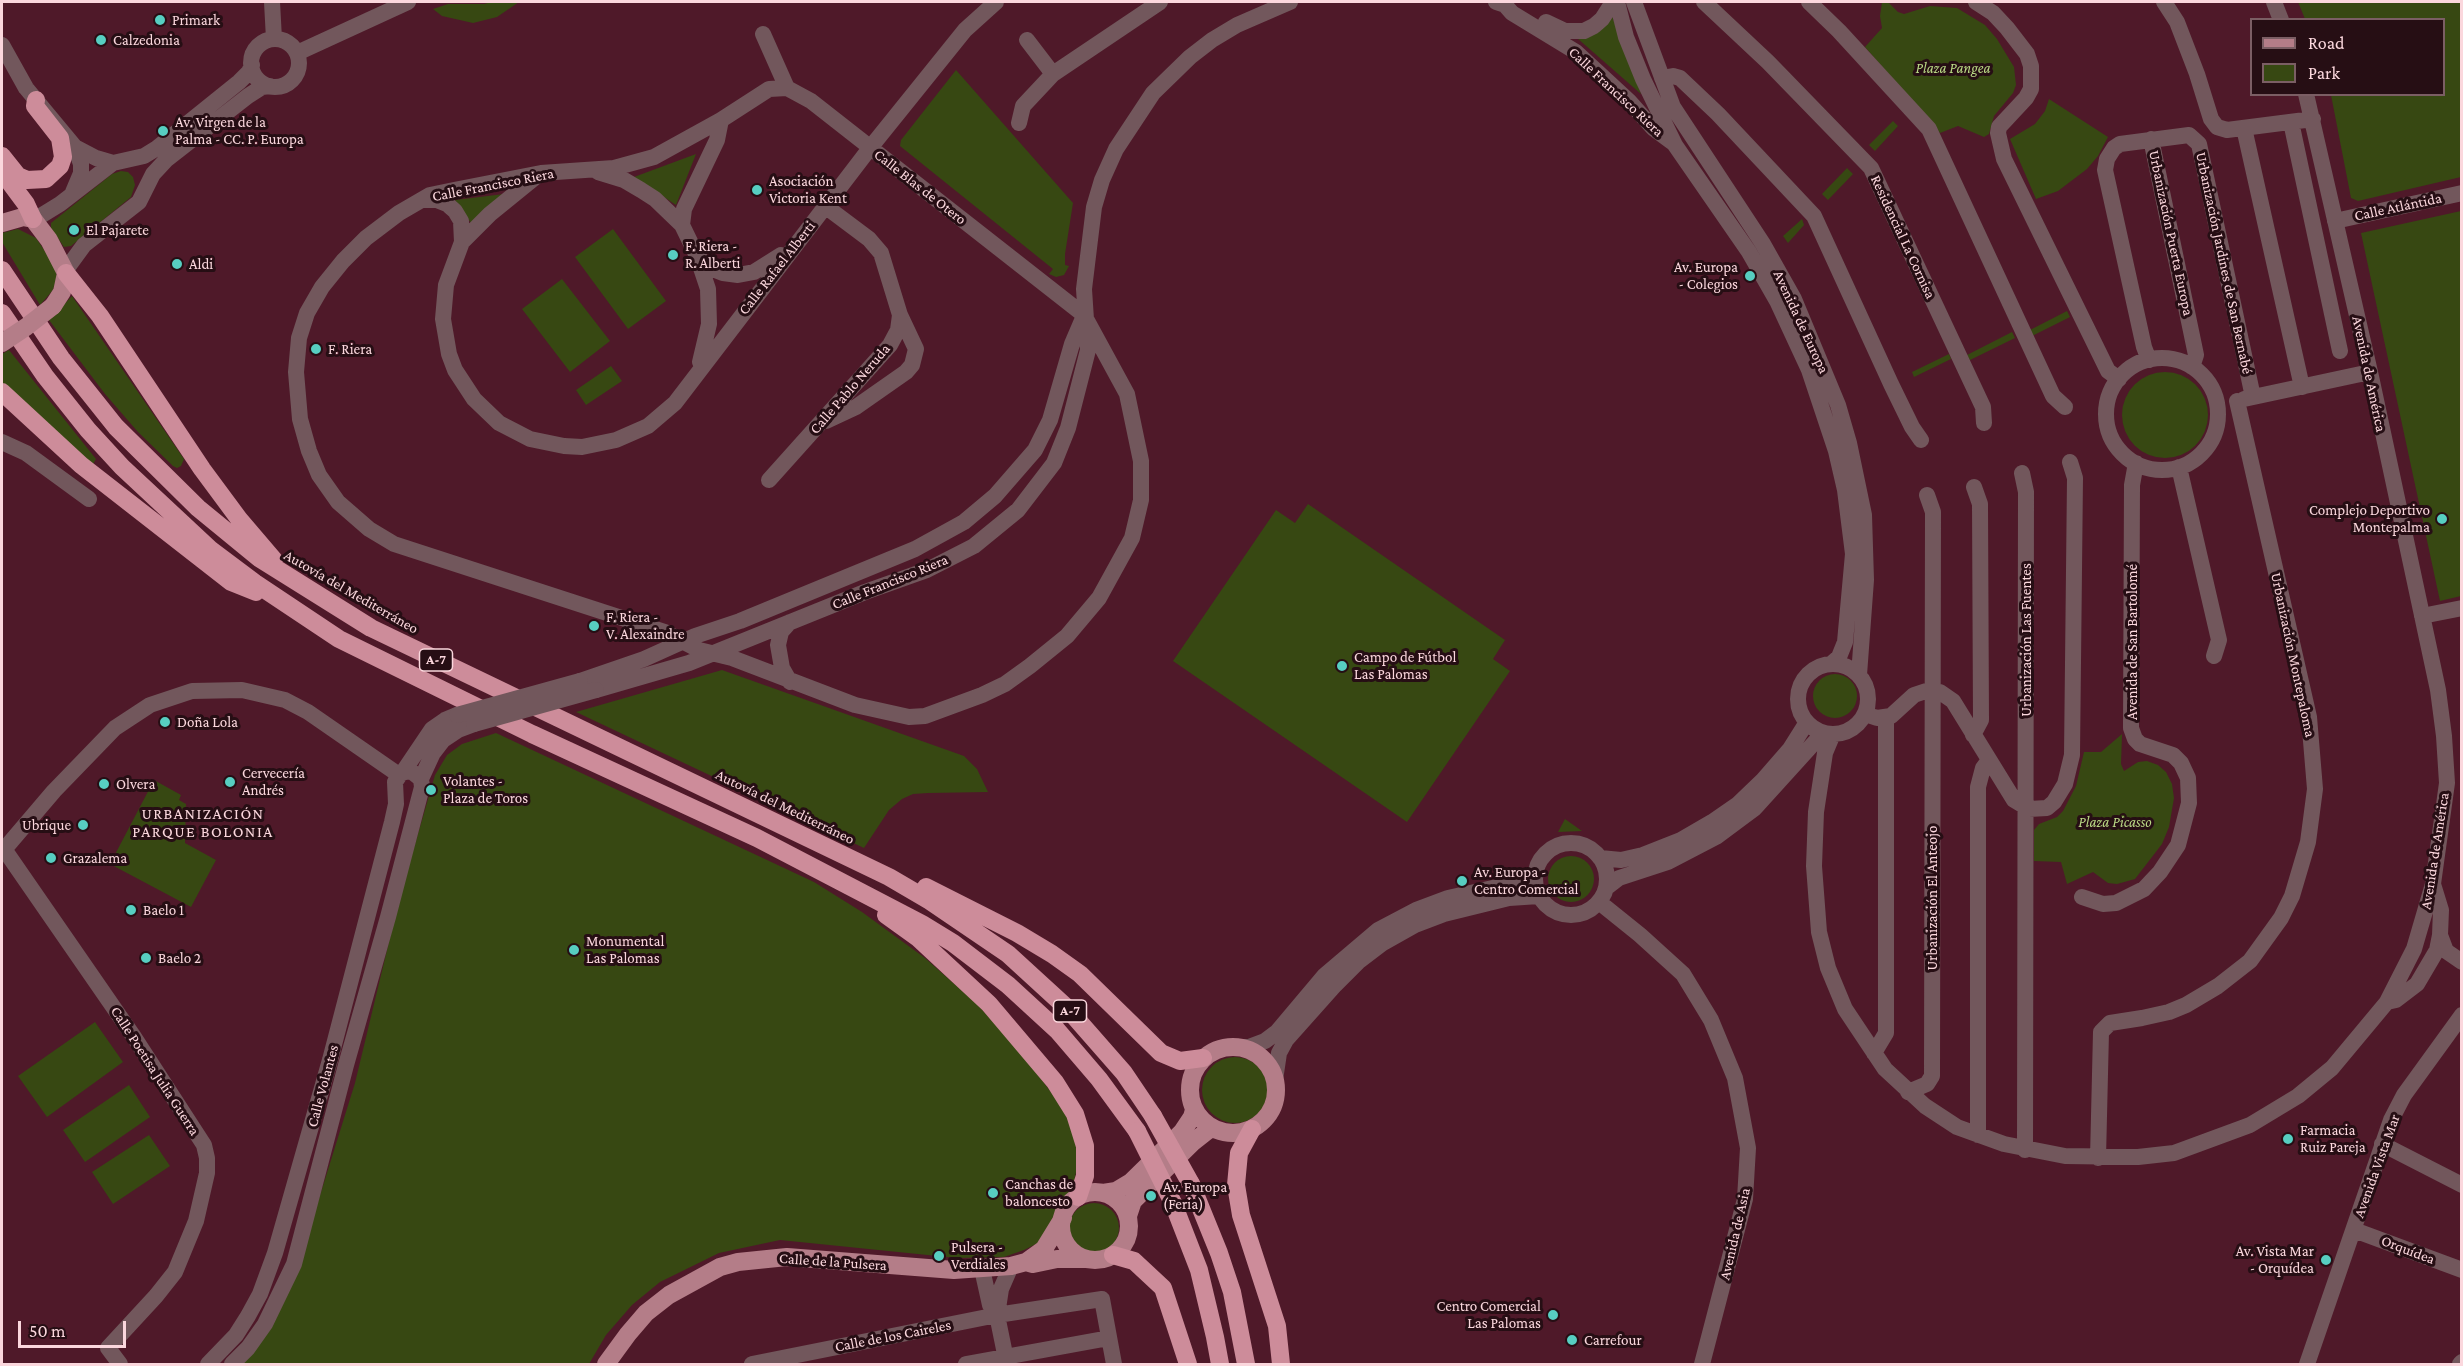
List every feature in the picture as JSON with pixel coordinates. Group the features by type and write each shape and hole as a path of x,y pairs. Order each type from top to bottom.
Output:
{"highway":[{"path":"2,156 18,176 27,180 46,179 60,166 63,157 60,138 35,106 36,100"},
{"path":"2,172 26,204 34,219"},
{"name":"Autovía del Mediterráneo","path":"2,270 60,358 116,427 198,508 259,558 371,628 889,877 1008,954 1067,1008 1124,1072 1153,1116 1191,1184 1219,1253 1232,1292 1246,1365"},
{"path":"66,272 100,316 159,408 208,477 239,519 292,580"},
{"name":"A-7","path":"2,313 45,376 88,430 122,467 211,550 290,607 339,639 839,880 953,943 1008,985 1057,1030 1099,1079 1137,1131 1173,1203 1199,1269 1220,1365"},
{"path":"2,392 81,465 231,582 290,607"},
{"path":"889,877 921,885 1017,933 1052,954 1080,974 1161,1053 1180,1061 1203,1058"},
{"path":"839,880 918,938 943,960 989,1004 1055,1082 1075,1114 1085,1146 1085,1176 1078,1197"},
{"path":"1252,1129 1239,1154 1236,1185 1241,1215 1277,1326 1281,1365"},
{"path":"1113,1255 1134,1261 1163,1288 1188,1365"}],"main road":[{"path":"2,223 23,217 34,219 54,248 66,272 62,292 53,306 2,343"},
{"path":"1226,1047 1239,1047 1262,1058 1270,1067 1275,1080 1276,1095 1272,1109 1264,1121 1252,1129 1231,1133 1211,1128 1201,1120 1190,1098 1190,1084 1194,1070 1203,1058 1226,1047"},
{"path":"1018,1264 1049,1244 1071,1203 1078,1197 1086,1193 1116,1191 1131,1182 1182,1132 1194,1110"},
{"path":"1063,1218 1062,1227 1066,1244 1072,1251 1087,1259 1096,1260 1113,1255 1120,1249 1128,1234 1128,1216 1133,1201 1192,1143 1211,1128"},
{"path":"1103,1193 1119,1201 1128,1216"},
{"name":"Calle de la Pulsera","path":"611,1362 646,1314 669,1295 720,1267 738,1262 787,1257 943,1269 982,1269 1057,1259 1087,1259"}],"street":[{"path":"272,2 274,39"},
{"path":"297,53 408,2"},
{"name":"Calle Rafael Alberti","path":"540,173 490,214 462,242 446,285 443,311 444,337 455,370 464,385 486,412 500,423 530,439 547,444 599,445 648,426 675,403 870,148 965,30 996,2"},
{"path":"1019,123 1023,106 1053,74 1160,2"},
{"name":"Calle Francisco Riera","path":"420,786 434,753 443,740 458,730 689,663 927,570 974,546 1018,510 1054,463 1068,428 1088,350 1084,289 1094,207 1102,180 1116,149 1153,93 1171,74 1212,40 1257,15 1290,2"},
{"path":"1502,3 1518,6 1565,32 1584,31 1594,26 1615,2"},
{"name":"Avenida de Europa","path":"1615,2 1643,80 1675,145 1749,252 1777,301 1809,370 1836,451 1845,490 1853,554 1845,642 1839,657 1831,664"},
{"name":"Avenida de Europa","path":"1634,2 1673,107 1763,244 1794,299 1838,405 1849,443 1864,515 1866,580 1859,675"},
{"name":"Residencial La Cornisa","path":"1704,2 1768,62 1871,168 1983,407 1984,423"},
{"path":"1809,2 1839,31 1929,129 2053,396 2065,407"},
{"path":"1976,2 1993,13 2007,28 2027,54 2031,66 2031,89 2026,98 2000,127 1998,133 2004,159 2108,371 2119,379"},
{"path":"2164,2 2177,22 2213,124 2221,129 2244,128 2313,119"},
{"path":"2274,2 2280,18"},
{"name":"Calle Francisco Riera","path":"1502,3 1512,13 1576,52 1629,101 1653,128 1675,145"},
{"path":"763,34 787,88"},
{"path":"66,272 84,245 139,202 153,174 166,160 261,87 284,85 291,81 298,68 297,53 288,42 274,39 260,45 252,57 252,65 257,78 270,86"},
{"path":"1027,40 1053,74"},
{"path":"2,45 26,88 75,147 81,164 81,173 71,196"},
{"path":"34,219 120,162 144,156 157,148 238,82 249,72 252,65"},
{"path":"1662,78 1673,76 1680,78 1718,114 1814,216 1902,405 1921,440"},
{"name":"Calle Blas de Otero","path":"787,88 811,101 1084,315"},
{"name":"Calle Francisco Riera","path":"684,642 665,632 394,544 355,518 338,502 319,475 309,451 297,401 296,372 299,338 307,313 322,287 343,261 366,238 430,195 540,173 614,168 654,157 721,120 770,89 787,88"},
{"name":"Avenida de América","path":"1828,733 1816,812 1814,866 1820,932 1828,968 1845,1009 1885,1069 1908,1092 1943,1119 1978,1135 2025,1150 2065,1156 2098,1158 2174,1153 2250,1125 2315,1083 2351,1047 2387,1002 2414,949 2433,884 2446,783 2438,690 2370,372 2307,96"},
{"path":"682,225 684,209 717,140 721,120"},
{"path":"2291,122 2340,351"},
{"path":"2244,128 2302,387"},
{"name":"Urbanización Jardines de San Bernabé","path":"2151,139 2188,135 2199,144 2245,399"},
{"name":"Urbanización Puerta Europa","path":"2150,360 2144,347 2105,170 2110,153 2120,144 2151,139 2196,356 2192,367"},
{"path":"75,147 96,158 120,162 140,169 144,175 146,189"},
{"name":"Calle Rafael Alberti","path":"588,169 624,180 655,199 682,225 697,256 708,289 709,324 701,358 686,389"},
{"name":"Calle Atlántida","path":"2335,221 2462,194"},
{"path":"416,203 437,200 456,211 463,231 462,242"},
{"path":"819,423 856,407 906,372 912,365 916,349 900,315 881,253 876,245 825,206"},
{"path":"697,256 708,267 723,273 738,275 754,272 792,248"},
{"name":"Calle Pablo Neruda","path":"769,480 890,345 898,330 900,315"},
{"path":"684,642 710,654 732,658 855,705 909,717 925,716 1005,684 1058,644 1099,598 1132,538 1141,500 1141,460 1126,394 1084,315"},
{"name":"Calle Francisco Riera","path":"400,779 432,729 445,720 624,667 915,549 964,522 995,496 1035,450 1050,420 1072,344 1084,315"},
{"path":"2245,399 2222,419 2202,453 2179,467 2152,469 2136,464 2116,447 2107,427 2109,394 2119,379 2130,369 2150,360 2171,359 2192,367 2225,397 2245,399 2370,372"},
{"path":"2207,382 2213,391 2217,413 2214,434"},
{"name":"Urbanización Montepaloma","path":"2098,1158 2101,1032 2110,1023 2169,1012 2186,1005 2218,987 2242,968 2264,944 2281,918 2292,896 2308,842 2315,789 2308,717 2245,399"},
{"path":"2,442 26,453 89,499"},
{"path":"1865,714 1887,718 1898,713 1914,695 1932,690 1940,692 1953,702 2014,801 2025,807 2047,808 2054,802 2065,783 2072,755 2075,478 2070,462"},
{"name":"Avenida de San Bartolomé","path":"2082,897 2103,904 2116,903 2144,889 2160,873 2178,845 2189,803 2188,778 2181,763 2173,755 2140,744 2132,728 2132,485 2136,464"},
{"path":"2179,467 2219,640 2214,656"},
{"name":"Urbanización Las Fuentes","path":"2022,473 2026,492 2025,807"},
{"path":"1973,735 1981,720 1980,504 1974,487"},
{"path":"1926,495 1933,512 1932,690"},
{"path":"2422,616 2462,608"},
{"path":"790,622 781,632 778,645 782,668 790,682"},
{"path":"684,642 689,663"},
{"name":"Calle Francisco Riera","path":"625,681 631,673 668,661 679,651 684,642"},
{"path":"1602,895 1605,867 1600,858 1584,846 1565,844 1545,855 1536,874 1539,896 1552,910 1569,915 1589,910 1618,878 1668,862 1716,837 1755,808 1792,767 1828,733 1852,729 1865,714 1868,693 1859,675 1851,669 1831,664 1812,671 1800,687 1799,706 1807,722 1828,733"},
{"path":"2,849 115,728 150,705 192,691 242,690 285,700 308,712 400,779 407,798 420,786 411,771 400,779"},
{"name":"Urbanización El Anteojo","path":"1908,1092 1927,1084 1932,1076 1932,690"},
{"path":"1874,1053 1886,1034 1887,718"},
{"path":"1600,858 1621,860 1643,855 1681,840 1712,822 1738,804 1764,780 1790,749 1807,722"},
{"path":"1978,1135 1978,787 1983,768 1989,760"},
{"path":"1792,767 1802,766 1812,771 1818,778 1820,789"},
{"name":"Calle Volantes","path":"232,1365 248,1348 265,1324 294,1264 331,1086 400,779"},
{"name":"Calle Volantes","path":"208,1365 236,1335 260,1294 388,918 420,786"},
{"path":"2025,807 2025,1150"},
{"name":"Calle Poetisa Julia Guerra","path":"2,849 134,1037 204,1145 207,1158 206,1181 196,1221 175,1272 108,1348 120,1365"},
{"path":"1239,1047 1249,1047 1265,1041 1277,1032 1325,975 1378,930 1416,910 1448,897 1506,885 1536,874"},
{"path":"2433,884 2441,910 2442,946 2457,959"},
{"name":"Avenida de Asia","path":"1602,895 1683,974 1711,1020 1735,1078 1748,1148 1745,1199 1702,1365"},
{"path":"1275,1080 1279,1053 1286,1040 1358,962 1383,943 1414,925 1444,914 1509,898 1539,896"},
{"path":"2387,1002 2396,1000 2417,984 2430,963 2440,935"},
{"path":"2430,963 2438,958 2457,959"},
{"name":"Avenida Vista Mar","path":"2307,1365 2382,1144 2404,1095 2462,1016"},
{"path":"2382,1144 2462,1185"},
{"name":"Orquídea","path":"2354,1230 2462,1270"},
{"path":"275,1252 294,1264"},
{"path":"1006,1361 998,1315 1001,1289 1018,1264"},
{"path":"982,1269 990,1305 998,1315"},
{"name":"Calle de los Caireles","path":"752,1365 998,1315 1102,1299 1109,1338"},
{"path":"966,1365 1006,1361 1109,1338 1114,1365"}],"green space":[{"path":"519,2 497,17 473,23 442,16 433,9 448,4"},
{"name":"Plaza Pangea","path":"1882,2 1888,2 1898,12 1904,14 1930,6 1957,8 1985,25 1997,39 2014,67 2016,85 2013,93 1994,116 1989,134 1984,137 1958,126 1940,133 1865,47 1882,28 1880,16"},
{"path":"2298,2 2461,2 2461,177 2358,201 2351,198 2331,96 2445,96 2445,18 2305,18"},
{"path":"1612,16 1641,94 1577,38"},
{"path":"956,70 1073,203 1065,254 1065,265 1069,266 1064,275 1056,277 1049,274 1053,269 900,146 901,140"},
{"path":"2049,99 2108,137 2098,156 2087,169 2058,191 2036,199 2010,139 2035,124 2045,111"},
{"path":"1893,121 1898,126 1875,151 1869,145"},
{"path":"696,154 676,205 634,177"},
{"path":"1847,168 1853,174 1828,200 1822,194"},
{"name":"El Pajarete","path":"121,171 128,172 133,177 135,185 131,197 71,246 64,247 51,228 51,223 112,174"},
{"path":"504,194 471,223 455,200"},
{"path":"2461,211 2461,596 2440,601 2361,233"},
{"path":"1802,219 1804,225 1788,243 1783,236"},
{"path":"18,229 36,238 55,266 57,277 53,290 40,305 2,242 2,233"},
{"path":"613,229 666,301 628,329 575,257"},
{"path":"562,279 610,341 570,372 522,309"},
{"path":"72,296 184,459 181,466 177,468 173,466 138,432 105,394 49,320"},
{"path":"2067,311 2070,317 2032,336 2030,330"},
{"path":"2012,332 2015,338 1970,360 1967,355"},
{"path":"9,350 96,459 92,466 2,383 2,354"},
{"path":"1949,354 1951,359 1914,377 1912,372"},
{"path":"611,366 622,381 586,405 576,390"},
{"path":"2165,372 2189,379 2201,391 2208,415 2201,439 2189,451 2165,458 2141,451 2129,439 2122,415 2129,391 2141,379"},
{"name":"Campo de Fútbol Las Palomas","path":"1308,504 1505,640 1493,659 1510,671 1407,822 1173,661 1276,510 1295,523"},
{"path":"722,670 964,756 977,769 988,792 913,794 902,799 889,810 864,848 576,712"},
{"path":"1835,674 1851,680 1857,696 1851,712 1835,718 1819,712 1813,696 1819,680"},
{"path":"496,733 814,882 862,912 925,958 978,1005 1026,1059 1069,1116 1077,1146 1077,1167 1073,1187 1061,1204 1042,1241 1004,1257 957,1258 780,1240 719,1253 660,1282 632,1305 606,1335 589,1364 242,1364 297,1269 355,1083 400,896 435,775 447,755 462,744"},
{"name":"Plaza Picasso","path":"2122,734 2121,764 2124,771 2138,762 2147,761 2158,765 2166,772 2172,784 2174,798 2169,827 2162,844 2135,879 2117,884 2108,883 2093,872 2067,884 2061,862 2034,861 2034,830 2039,824 2057,817 2063,811 2076,786 2084,752 2101,752"},
{"path":"154,780 181,795 179,800 186,804 185,843 216,860 191,907 110,864"},
{"path":"1565,819 1582,831 1558,832"},
{"path":"1571,856 1587,863 1594,879 1587,895 1571,902 1555,895 1548,879 1555,863"},
{"path":"95,1022 123,1062 47,1117 18,1076"},
{"path":"1241,1057 1259,1066 1266,1077 1268,1090 1266,1103 1259,1114 1248,1121 1229,1123 1211,1114 1204,1103 1202,1084 1211,1066 1222,1059"},
{"path":"129,1085 150,1117 85,1162 63,1130"},
{"path":"149,1135 170,1166 113,1204 92,1172"},
{"path":"1089,1203 1099,1203 1112,1210 1119,1223 1119,1233 1112,1246 1099,1253 1089,1253 1080,1249 1073,1242 1069,1233 1069,1223 1073,1214 1080,1207"}],"place":[{"name":"Primark","path":"160,20"},
{"name":"Calzedonia","path":"101,40"},
{"name":"Av. Virgen de la Palma - CC. P. Europa","path":"163,131"},
{"name":"Asociación Victoria Kent","path":"757,190"},
{"name":"El Pajarete","path":"74,230"},
{"name":"F. Riera - R. Alberti","path":"673,255"},
{"name":"Aldi","path":"177,264"},
{"name":"Av. Europa - Colegios","path":"1750,276"},
{"name":"F. Riera","path":"316,349"},
{"name":"Complejo Deportivo Montepalma","path":"2442,519"},
{"name":"F. Riera - V. Alexaindre","path":"594,626"},
{"name":"Campo de Fútbol Las Palomas","path":"1342,666"},
{"name":"Doña Lola","path":"165,722"},
{"name":"Cervecería Andrés","path":"230,782"},
{"name":"Olvera","path":"104,784"},
{"name":"Volantes - Plaza de Toros","path":"431,790"},
{"name":"Ubrique","path":"83,825"},
{"name":"Grazalema","path":"51,858"},
{"name":"Av. Europa - Centro Comercial","path":"1462,881"},
{"name":"Baelo 1","path":"131,910"},
{"name":"Monumental Las Palomas","path":"574,950"},
{"name":"Baelo 2","path":"146,958"},
{"name":"Farmacia Ruiz Pareja","path":"2288,1139"},
{"name":"Canchas de baloncesto","path":"993,1193"},
{"name":"Av. Europa (Feria)","path":"1151,1196"},
{"name":"Pulsera - Verdiales","path":"939,1256"},
{"name":"Av. Vista Mar - Orquídea","path":"2326,1260"},
{"name":"Centro Comercial Las Palomas","path":"1553,1315"},
{"name":"Carrefour","path":"1572,1340"}],"district":[{"name":"URBANIZACIÓN PARQUE BOLONIA","path":"203,823"}]}
